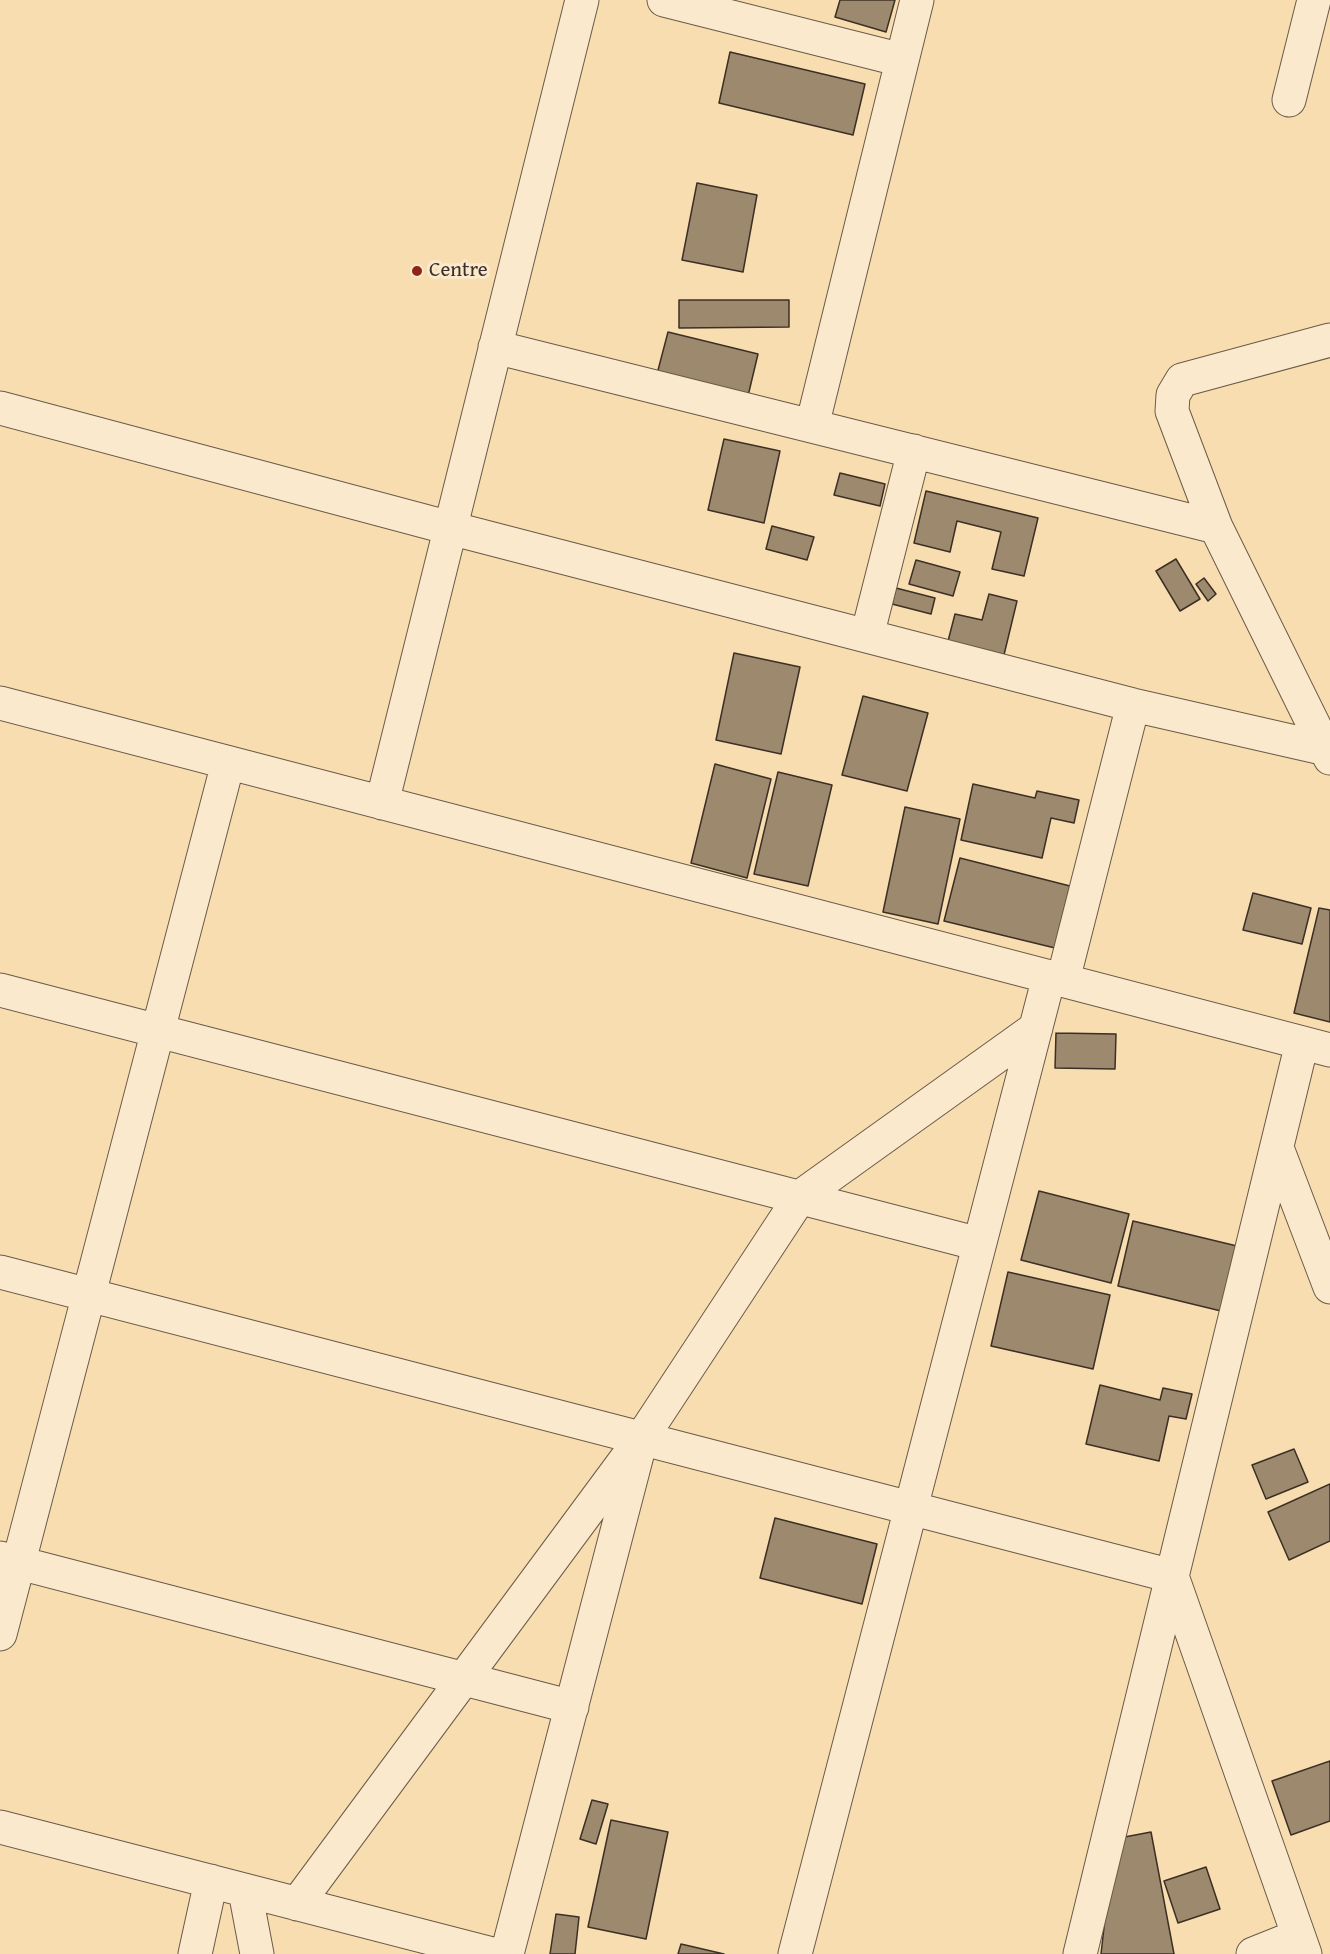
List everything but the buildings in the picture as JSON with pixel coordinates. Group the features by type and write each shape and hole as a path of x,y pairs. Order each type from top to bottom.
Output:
{"street":[{"path":"382,803 582,0"},
{"path":"664,0 902,60"},
{"path":"812,426 917,0"},
{"path":"1289,100 1319,3"},
{"path":"1328,753 1216,527 1172,411 1173,395 1182,380 1330,340"},
{"path":"495,347 1216,527"},
{"path":"0,408 450,528 1133,705 1328,753"},
{"path":"867,636 914,451"},
{"path":"0,703 1316,1046 1277,1148 1080,1954"},
{"path":"795,1954 1036,1028 1056,979 1133,705"},
{"path":"0,1634 9,1561 89,1295 228,763"},
{"path":"0,990 979,1244"},
{"path":"297,1904 641,1439 800,1197 1036,1028"},
{"path":"1277,1148 1330,1287"},
{"path":"0,1272 1172,1576"},
{"path":"507,1954 641,1439"},
{"path":"9,1561 572,1707"},
{"path":"1172,1576 1301,1945 1252,1954"},
{"path":"0,1827 492,1954"},
{"path":"195,1954 211,1881"},
{"path":"245,1891 257,1954"}],"place":[{"name":"Centre","path":"417,271"}]}
